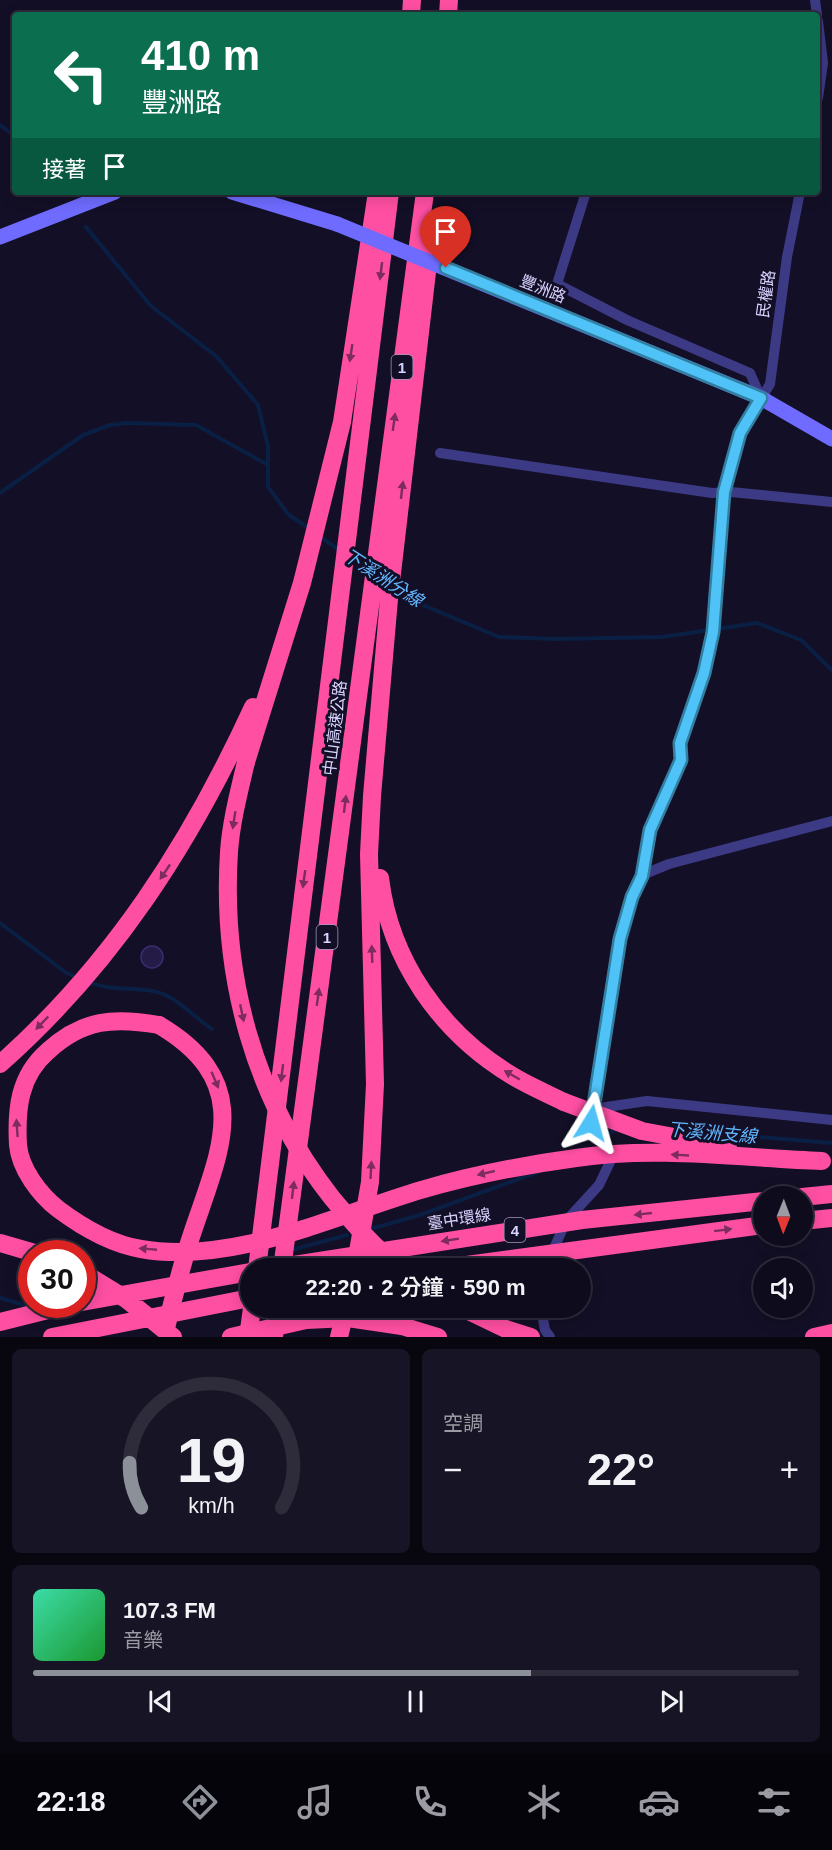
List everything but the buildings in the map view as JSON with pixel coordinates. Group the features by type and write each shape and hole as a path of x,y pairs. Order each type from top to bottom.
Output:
{"highway":[{"path":"377,195 342,422 322,512 302,583 263,696 246,762 229,850 228,897 230,944 236,984 252,1050 285,1127 342,1210 369,1240 389,1258"},
{"name":"中山高速公路","path":"258,1258 288,1025 297,934 350,531 390,195"},
{"name":"中山高速公路","path":"283,1258 425,195"},
{"path":"357,1258 370,1182 375,1084 369,854 372,796 389,599 437,195"},
{"path":"0,1064 82,983 145,903 183,844 263,696"},
{"path":"372,796 384,909 397,945 416,983 461,1038 510,1075 564,1102 642,1131 827,1162"},
{"path":"164,1337 189,1243 206,1199 220,1148 221,1095 213,1073 200,1056 183,1040 159,1026 133,1020 105,1021 80,1028 61,1039 42,1056 30,1072 19,1095 17,1117 19,1150 27,1171 46,1199 96,1234 140,1249 212,1252 248,1245 414,1193 490,1172 579,1157 636,1152 827,1162"},
{"path":"813,1196 832,1194"},
{"name":"臺中環線","path":"338,1258 582,1220 753,1202"},
{"path":"813,1220 832,1218"},
{"name":"4","path":"519,1258 753,1226"},
{"path":"0,1243 18,1248"},
{"path":"96,1300 240,1274"},
{"path":"96,1281 135,1306 173,1337"},
{"path":"52,1337 240,1300"},
{"path":"0,1322 18,1318"},
{"path":"248,1337 251,1318"},
{"path":"274,1337 276,1318"},
{"path":"339,1337 344,1318"},
{"path":"231,1337 306,1320 348,1318 402,1326 438,1337"},
{"path":"483,1318 531,1337"},
{"path":"814,1337 832,1333"}],"street":[{"path":"820,38 823,63 820,84"},
{"path":"0,237 107,195"},
{"name":"豐洲路","path":"242,195 337,224 742,390 761,398 832,439"},
{"path":"585,195 557,284 627,320 750,373 761,398"},
{"name":"民權路","path":"593,1108 620,939 632,897 642,876 650,830 681,760 680,743 709,653 713,632 724,492 740,433 770,384 786,257 799,195"},
{"path":"440,453 712,493 724,492 832,502"},
{"path":"642,876 669,864 832,821"},
{"path":"550,1258 566,1221 599,1185 611,1160 602,1139 591,1123 593,1108 647,1101 832,1120"},
{"path":"543,1318 545,1330 550,1337"}],"waterway":[{"name":"下溪洲分線","path":"0,125 12,134"},
{"name":"下溪洲分線","path":"86,227 151,306 216,356 258,405 268,446 268,487 289,515 310,529"},
{"path":"0,493 83,435 110,425 128,423 196,425 268,465"},
{"name":"下溪洲分線","path":"318,535 339,550"},
{"name":"下溪洲分線","path":"350,557 369,570"},
{"name":"下溪洲分線","path":"395,588 416,602 499,637 555,639 662,637 757,623 801,640 832,670"},
{"path":"0,923 65,972 78,978"},
{"path":"88,982 104,987 153,991 170,997 212,1029"},
{"name":"下溪洲支線","path":"596,1142 618,1128"},
{"name":"下溪洲支線","path":"697,1132 832,1143"},
{"name":"下溪洲支線","path":"367,1230 420,1215 538,1172"},
{"name":"下溪洲支線","path":"295,1249 347,1235"},
{"name":"下溪洲支線","path":"0,1298 18,1303"}],"route":[{"path":"446,268 761,398 740,433 724,492 713,632 709,653 680,743 681,760 650,830 642,876 632,897 620,939 591,1123"}]}
